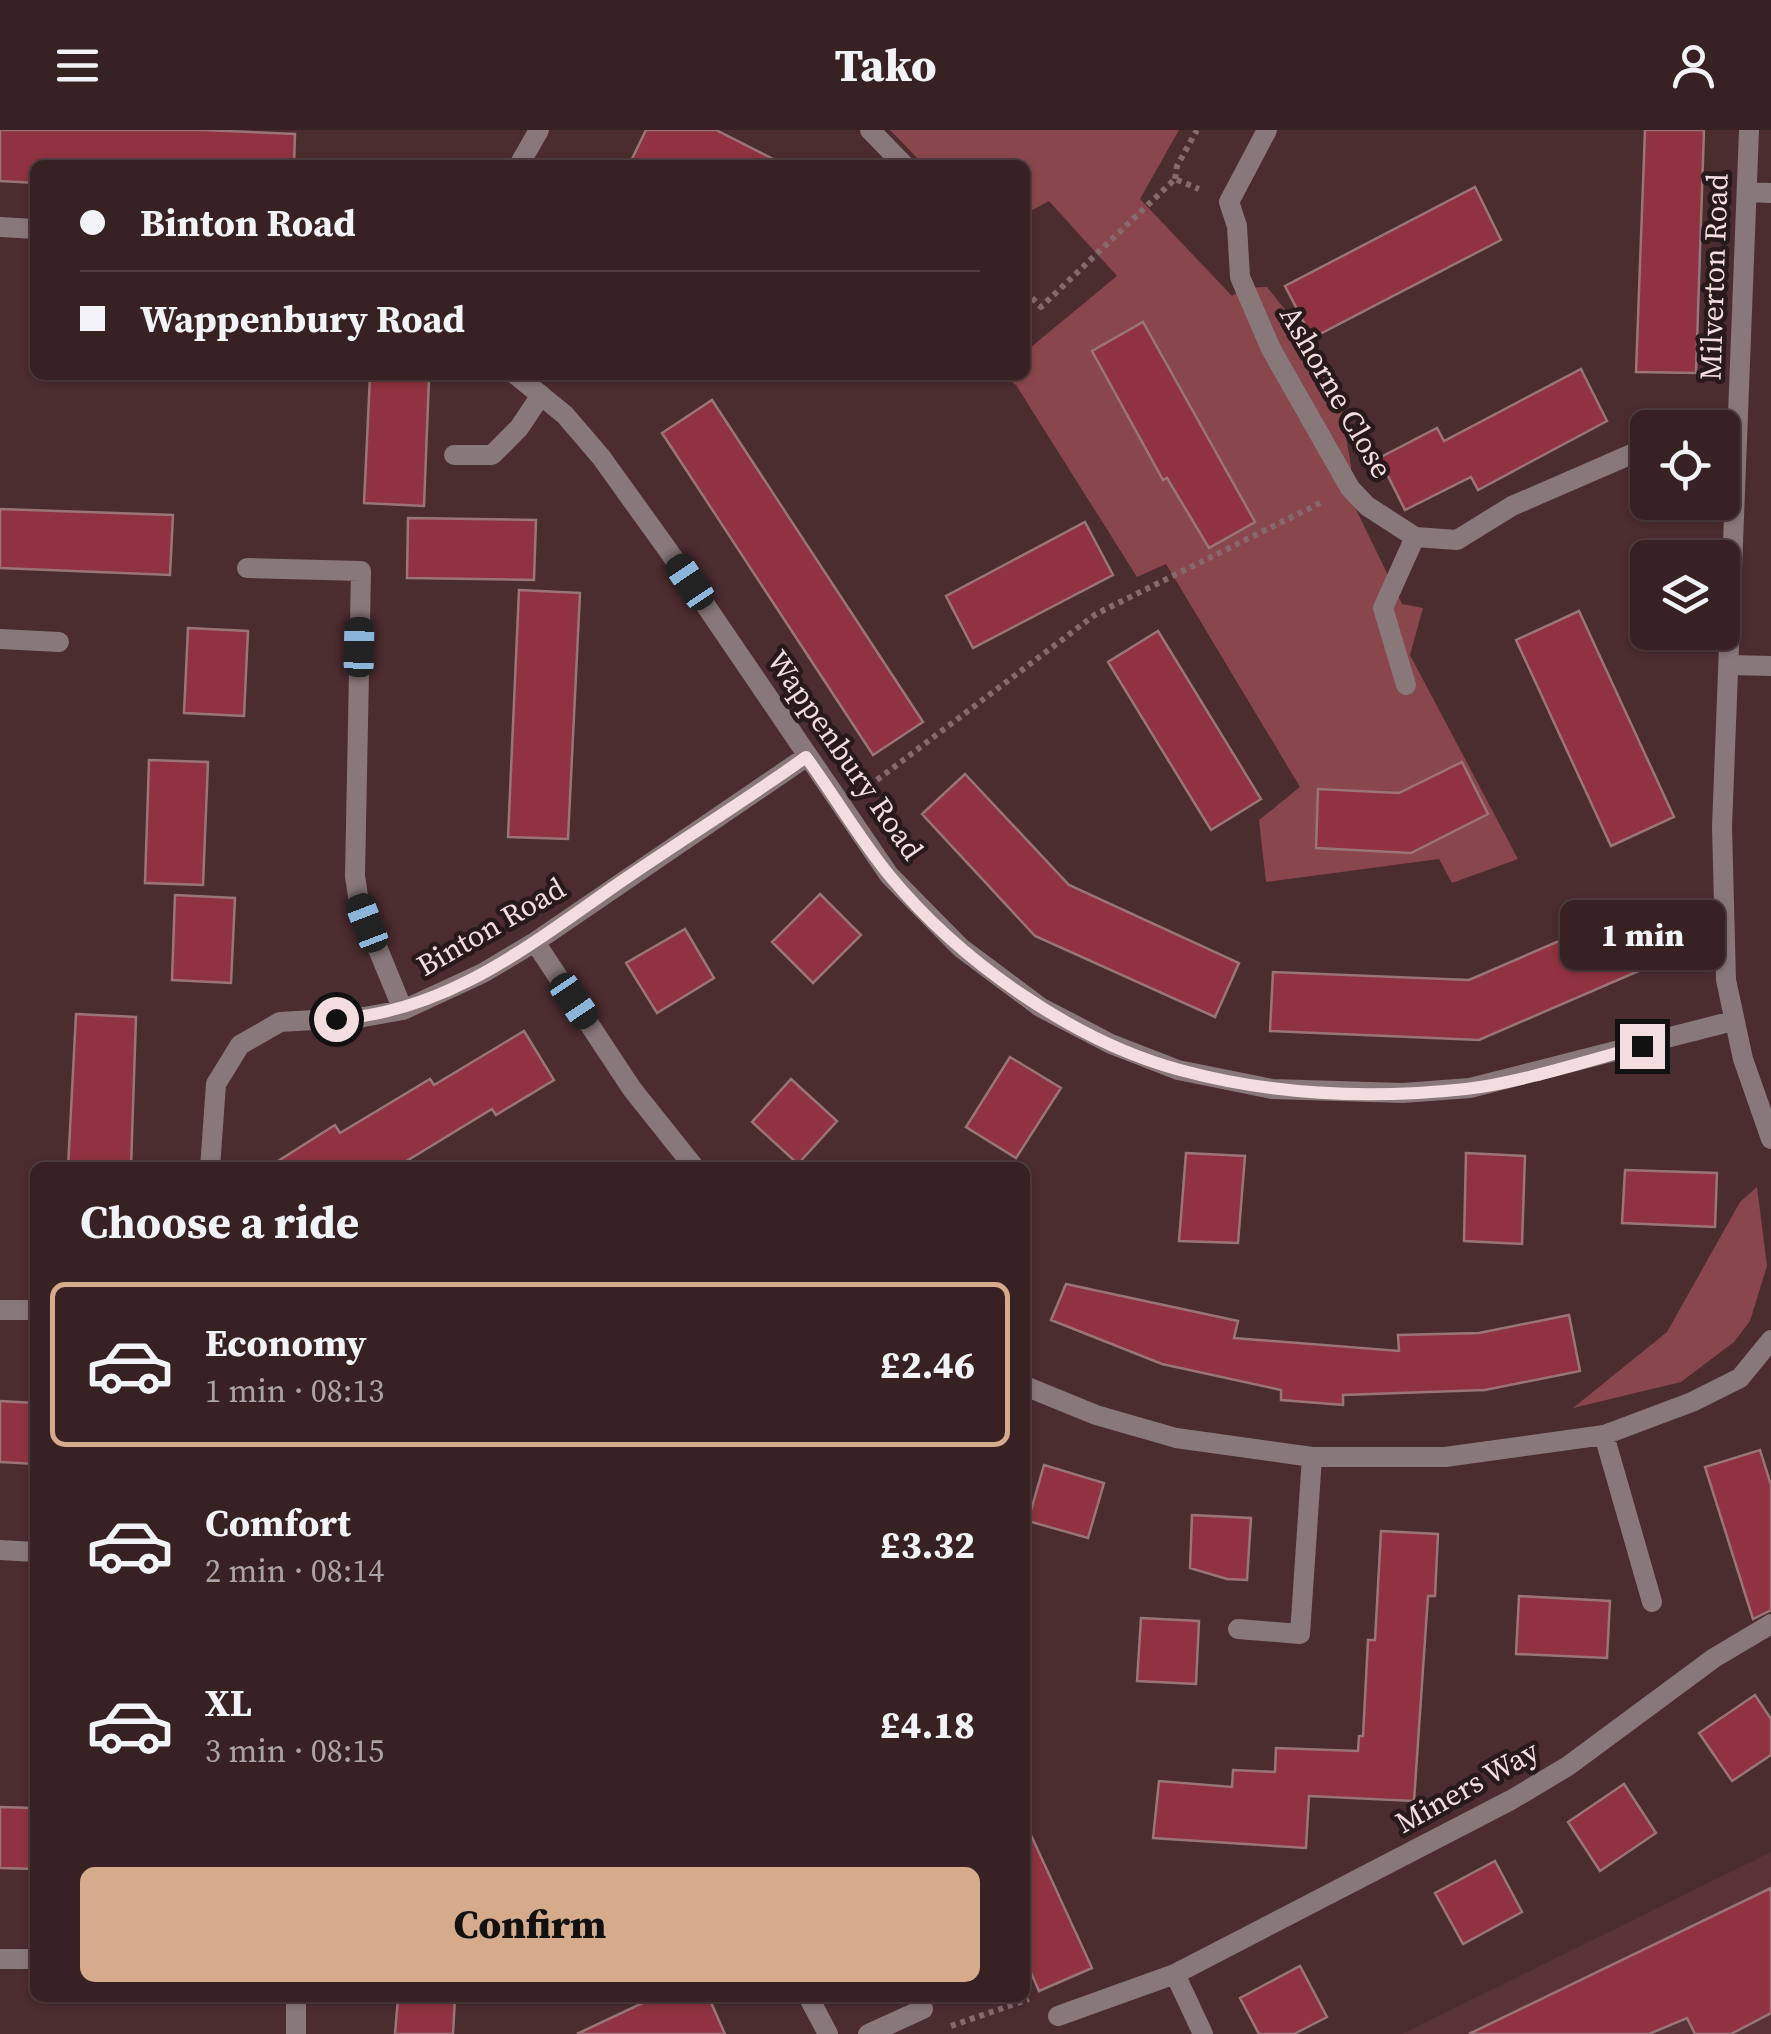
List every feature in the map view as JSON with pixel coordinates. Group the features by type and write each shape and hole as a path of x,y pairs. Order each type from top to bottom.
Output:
{"street":[{"path":"521,160 539,130"},
{"path":"870,130 899,160"},
{"path":"1228,202 1267,130"},
{"name":"Milverton Road","path":"1733,410 1749,130"},
{"path":"1748,192 1771,192"},
{"name":"Ashorne Close","path":"1228,202 1237,226 1240,277 1271,348 1350,488 1367,506 1414,537"},
{"path":"0,228 30,229"},
{"name":"Wappenbury Road","path":"522,380 565,415 601,458 889,875 962,948 1040,1007 1111,1044 1178,1070 1272,1089 1403,1093 1470,1088 1733,1021"},
{"path":"454,455 492,455 519,428 541,395"},
{"path":"1406,684 1383,608 1414,537 1457,540 1512,506 1630,455"},
{"name":"Milverton Road","path":"1729,520 1722,827 1726,980 1742,1059 1771,1138"},
{"path":"247,568 360,571 355,876 360,903 403,1010"},
{"path":"0,640 59,642"},
{"path":"1728,664 1771,666"},
{"name":"Binton Road","path":"210,1162 216,1084 240,1044 280,1022 364,1017 403,1010 457,986 535,942 806,757"},
{"path":"535,942 632,1089 690,1162"},
{"path":"0,1310 30,1310"},
{"path":"1030,1388 1096,1414 1176,1438 1312,1457 1445,1457 1604,1435 1692,1402 1740,1378 1771,1340"},
{"path":"1604,1435 1652,1602"},
{"path":"1238,1629 1300,1634 1312,1457"},
{"path":"0,1550 30,1552"},
{"name":"Miners Way","path":"1058,2016 1175,1974 1512,1800 1568,1766 1714,1658 1771,1624"},
{"path":"0,1959 30,1960"},
{"path":"1175,1974 1204,2034"},
{"path":"296,2002 296,2034"},
{"path":"812,2002 828,2034"},
{"path":"868,2034 923,2009"}],"path":[{"path":"1030,296 1041,306 1175,179 1177,166 1197,130"},
{"path":"1175,179 1228,202"},
{"path":"841,806 1096,614 1350,488"},
{"path":"1030,1998 1058,2016"},
{"path":"923,2009 950,2026 1019,2002"}],"shaded area":[{"path":"890,130 1179,130 1140,199 1232,296 1243,288 1267,287 1319,353 1340,401 1351,466 1350,497 1402,604 1423,608 1410,655 1518,859 1452,883 1439,859 1266,882 1259,820 1300,787 1166,564 1137,577 1016,385 1009,380 1030,380 1030,348 1117,276 1049,201 1030,211 1030,160 919,160"},
{"path":"1757,1187 1767,1266 1750,1321 1734,1342 1681,1382 1573,1408 1667,1332 1740,1202"},
{"path":"1771,1852 1771,2034 1402,2034"}],"building":[{"path":"0,130 295,134 294,160 30,160 30,183 0,181"},
{"path":"646,130 716,130 775,160 631,160"},
{"path":"1645,130 1704,130 1696,373 1636,372"},
{"path":"1475,187 1501,240 1312,338 1285,286"},
{"path":"1143,322 1255,522 1209,548 1167,478 1163,480 1092,351"},
{"path":"1581,369 1607,421 1478,490 1471,477 1405,510 1379,458 1437,428 1444,441"},
{"path":"370,380 429,380 424,506 364,503"},
{"path":"712,400 923,722 873,755 662,433"},
{"path":"0,509 173,515 170,575 0,568"},
{"path":"408,518 536,520 534,580 407,578"},
{"path":"1085,522 1113,575 973,648 946,596"},
{"path":"519,590 580,593 568,839 508,837"},
{"path":"1579,611 1674,817 1611,846 1516,640"},
{"path":"188,628 248,631 244,716 184,713"},
{"path":"1158,631 1261,799 1211,830 1108,662"},
{"path":"149,760 208,762 203,885 145,883"},
{"path":"1462,762 1488,814 1411,853 1316,848 1318,789 1399,793"},
{"path":"965,774 1069,885 1239,963 1215,1017 1035,936 922,814"},
{"path":"820,894 861,935 813,983 772,942"},
{"path":"175,895 235,898 231,983 172,980"},
{"path":"1640,906 1664,960 1479,1040 1270,1031 1273,972 1469,980"},
{"path":"685,929 714,978 657,1013 626,963"},
{"path":"76,1014 136,1017 131,1162 68,1162"},
{"path":"524,1031 554,1080 496,1115 492,1109 405,1162 276,1162 335,1125 340,1133 430,1079 434,1085"},
{"path":"1010,1057 1061,1088 1016,1158 966,1127"},
{"path":"791,1079 837,1121 800,1162 752,1122"},
{"path":"1186,1153 1245,1156 1238,1243 1179,1241"},
{"path":"1466,1153 1525,1156 1522,1244 1464,1241"},
{"path":"1625,1170 1717,1173 1715,1227 1622,1223"},
{"path":"1066,1284 1238,1321 1234,1338 1399,1351 1398,1335 1479,1333 1569,1315 1580,1371 1485,1390 1343,1395 1343,1405 1281,1400 1281,1390 1162,1364 1051,1320"},
{"path":"0,1401 30,1403 30,1464 0,1462"},
{"path":"1760,1450 1771,1485 1771,1610 1753,1619 1705,1467"},
{"path":"1044,1465 1104,1483 1088,1538 1030,1522"},
{"path":"1192,1515 1251,1518 1247,1580 1227,1579 1190,1568"},
{"path":"1381,1531 1438,1534 1435,1596 1428,1596 1414,1801 1309,1796 1306,1848 1153,1838 1159,1781 1232,1787 1233,1770 1275,1772 1276,1748 1358,1751 1359,1736 1363,1736 1368,1640 1375,1640"},
{"path":"1519,1596 1610,1601 1607,1658 1516,1654"},
{"path":"1141,1618 1199,1621 1196,1684 1137,1681"},
{"path":"1755,1695 1771,1719 1771,1755 1732,1781 1699,1733"},
{"path":"1624,1784 1656,1833 1600,1871 1568,1822"},
{"path":"0,1807 30,1808 30,1869 0,1868"},
{"path":"1030,1833 1092,1968 1039,1991 1030,1970"},
{"path":"1495,1861 1522,1912 1463,1944 1435,1893"},
{"path":"1771,1888 1771,2013 1731,2034 1695,2034 1687,2018 1649,2034 1469,2034"},
{"path":"1300,1966 1327,2017 1294,2034 1259,2034 1240,1998"},
{"path":"398,2002 455,2002 453,2034 395,2034"},
{"path":"645,2002 711,2002 725,2034 577,2034"}],"route":[{"path":"336,1019 403,1010 483,973 535,942 806,757 889,875 962,948 1040,1007 1111,1044 1178,1070 1272,1089 1403,1093 1470,1088 1642,1046"}]}
